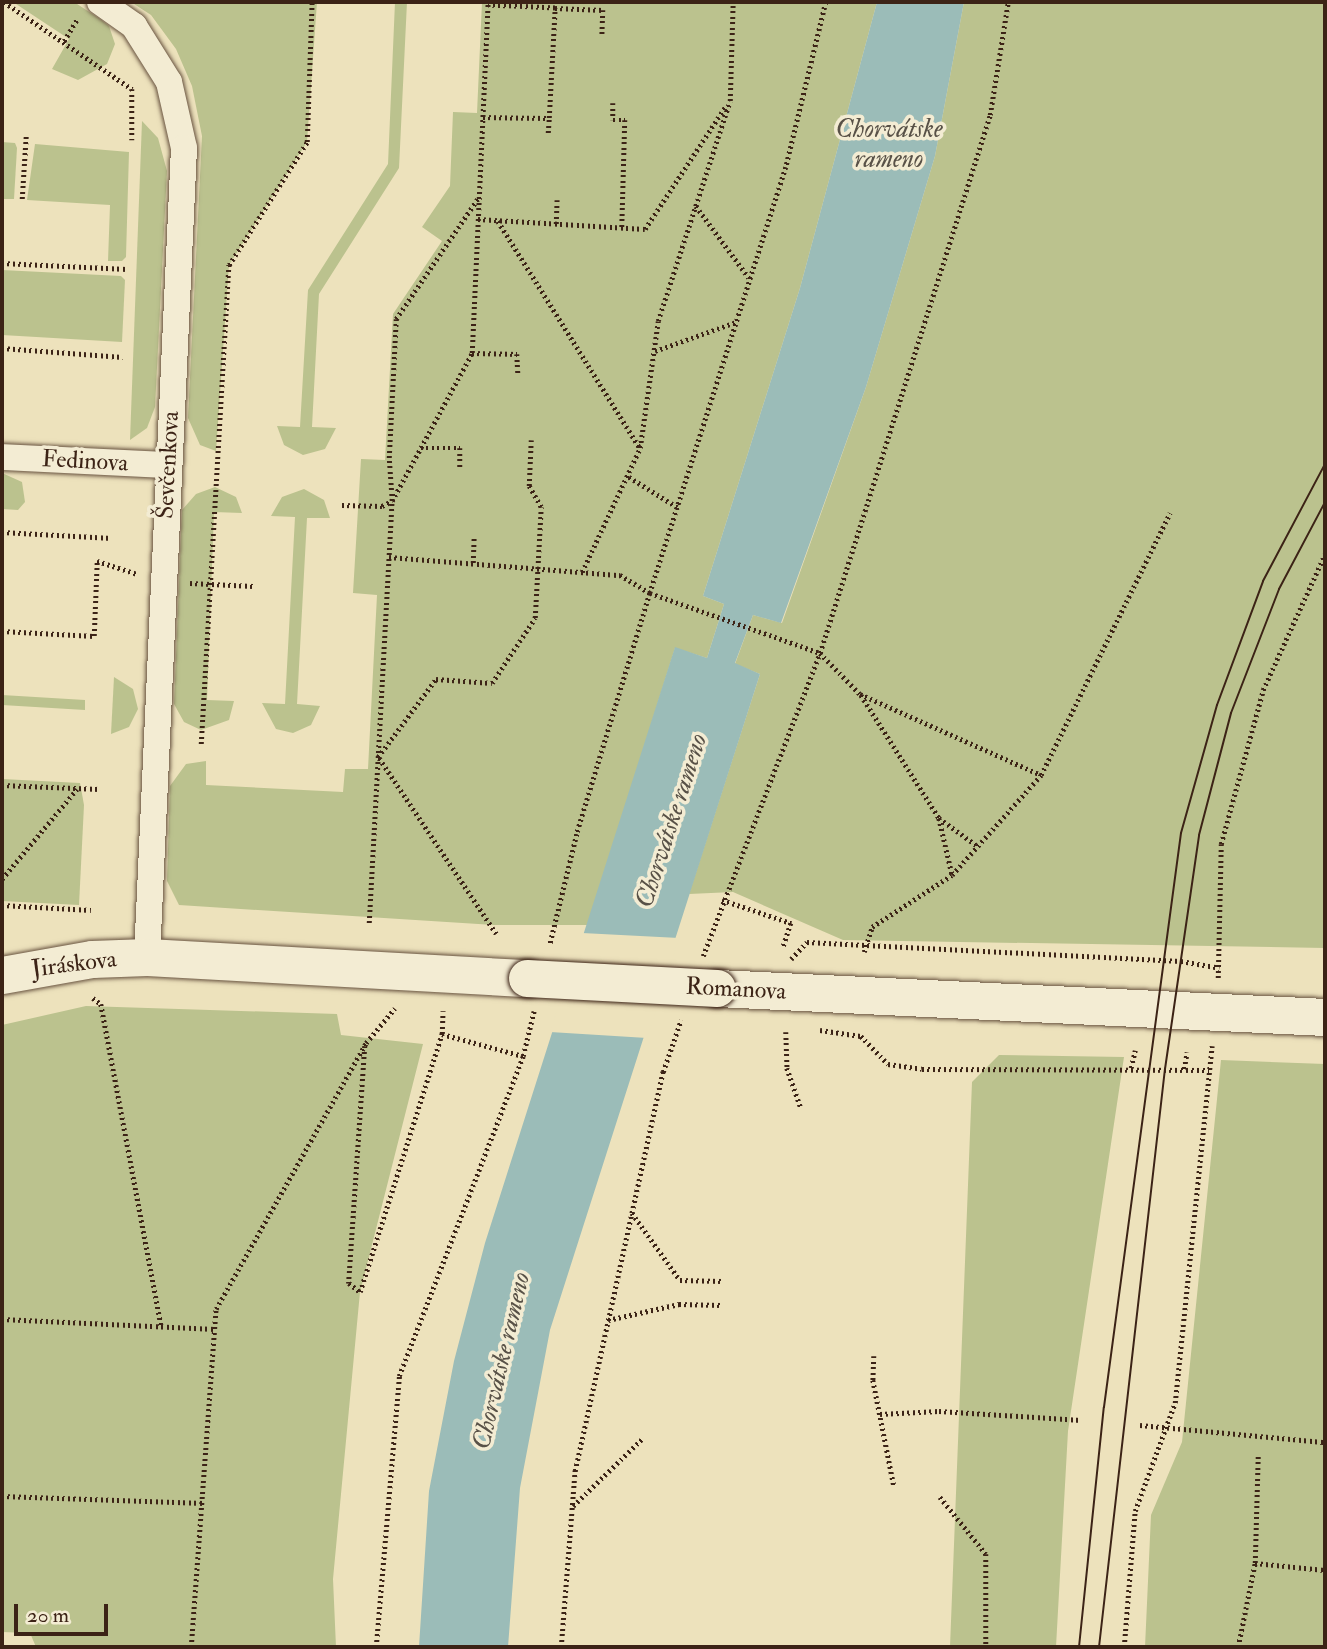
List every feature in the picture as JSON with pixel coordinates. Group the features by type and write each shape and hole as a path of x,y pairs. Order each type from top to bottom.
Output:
{"street":[{"name":"Ševčenkova","path":"100,2 134,26 169,82 184,148 147,957"},
{"name":"Fedinova","path":"2,457 168,465"},
{"name":"Jiráskova","path":"2,975 92,959 147,957"},
{"name":"Romanova","path":"147,957 537,978 709,975 773,991 1325,1017"}],"path":[{"path":"4,2 132,89 132,140"},
{"path":"201,744 229,265 307,142 312,2"},
{"path":"583,572 629,477 640,448 658,321 730,101 733,2"},
{"path":"376,1647 399,1376 523,1056 537,978 577,834 650,593 786,167 826,2"},
{"path":"709,975 722,900 820,653 990,115 1008,2"},
{"path":"342,505 382,506 392,501 472,354 488,3 603,10 602,37"},
{"path":"548,133 555,8"},
{"path":"478,219 645,229 730,101"},
{"path":"613,103 613,120 625,120 622,228"},
{"path":"483,117 549,118"},
{"path":"22,200 26,136"},
{"path":"369,923 392,501 389,458 397,319 479,197"},
{"path":"556,224 557,201"},
{"path":"696,206 750,279"},
{"path":"498,220 640,448"},
{"path":"2,263 127,269"},
{"path":"655,351 736,322"},
{"path":"2,348 123,357"},
{"path":"472,354 517,354 518,373"},
{"path":"378,757 436,679 492,683 535,618 541,508 529,486 531,440"},
{"path":"421,448 460,448 460,469"},
{"path":"629,477 677,507"},
{"path":"864,952 872,927 952,874 1041,775 1170,513"},
{"path":"2,532 111,538"},
{"path":"473,563 474,538"},
{"path":"773,991 797,948 807,942 1181,961 1219,968 1221,844 1263,690 1325,554"},
{"path":"389,557 620,575 650,593 820,653 860,694 939,818 952,874"},
{"path":"2,631 94,636 97,561 145,578"},
{"path":"212,584 253,586"},
{"path":"860,694 1041,775"},
{"path":"378,757 496,934"},
{"path":"2,785 99,789"},
{"path":"2,879 77,789"},
{"path":"939,818 976,845"},
{"path":"722,900 791,923 783,948"},
{"path":"2,905 91,910"},
{"path":"93,998 101,1004 161,1326"},
{"path":"191,1647 204,1503 216,1309 366,1043 396,1008"},
{"path":"366,1043 349,1283 360,1292 442,1034 443,1011"},
{"path":"561,1647 575,1471 663,1072 684,1011"},
{"path":"827,1031 862,1036 888,1064 922,1069 1209,1070"},
{"path":"786,1032 787,1068 801,1108"},
{"path":"442,1034 523,1056"},
{"path":"1131,1068 1135,1050"},
{"path":"1184,1069 1187,1052"},
{"path":"1124,1647 1135,1511 1169,1429 1211,1053"},
{"path":"632,1213 680,1280 722,1281"},
{"path":"608,1320 679,1304 721,1305"},
{"path":"2,1319 215,1329"},
{"path":"874,1356 880,1415 894,1486"},
{"path":"880,1415 939,1411 1081,1420"},
{"path":"1140,1425 1325,1442"},
{"path":"572,1506 642,1439"},
{"path":"1238,1647 1255,1563 1258,1454"},
{"path":"2,1496 204,1503"},
{"path":"940,1497 986,1554 986,1647"},
{"path":"1255,1563 1325,1570"}],"green space":[{"path":"13,2 74,2 100,19 109,26 115,44 107,64 78,80 52,69 69,39"},
{"path":"131,2 317,2 307,142 229,265 216,451 200,445 188,418 202,136 192,86 176,49 151,15"},
{"path":"395,2 407,2 399,168 319,294 312,427 336,428 325,449 303,455 284,445 277,426 300,427 308,290 388,164"},
{"path":"482,2 877,2 800,288 703,596 724,604 707,658 675,648 588,925 494,925 179,905 167,881 170,786 186,764 206,761 206,785 343,792 345,769 368,769 377,595 353,593 361,459 385,460 393,314 442,241 422,227 450,186 453,112 477,113"},
{"path":"964,2 1325,2 1325,948 843,940 733,892 689,894 760,674 735,664 753,615 782,623 866,387 935,156"},
{"path":"142,121 158,138 167,171 155,407 147,428 130,440"},
{"path":"2,142 15,143 17,148 14,199 2,199"},
{"path":"35,144 129,152 126,257 122,261 108,261 110,205 27,200"},
{"path":"2,270 121,276 125,280 122,342 2,335"},
{"path":"2,473 22,482 25,502 18,510 2,509"},
{"path":"215,487 236,497 242,513 214,512 207,700 234,701 229,720 201,730 184,722 174,704 182,510 196,494"},
{"path":"304,489 324,500 330,518 307,518 297,704 320,706 311,725 293,733 276,729 262,703 285,704 295,517 271,516 282,497"},
{"path":"114,677 133,689 138,709 129,727 111,734"},
{"path":"2,695 85,700 85,710 2,705"},
{"path":"2,779 80,783 84,805 79,905 2,901"},
{"path":"86,1006 337,1014 341,1035 423,1044 360,1292 333,1579 336,1647 36,1647 30,1633 2,1632 2,1025"},
{"path":"999,1055 1124,1057 1068,1431 1056,1647 950,1647 972,1082"},
{"path":"1221,1060 1325,1064 1325,1647 1145,1647 1151,1515 1182,1442"}],"water":[{"name":"Chorvátske rameno","path":"877,2 964,2 935,156 866,387 781,623 753,615 735,663 760,674 550,1330 520,1488 508,1647 419,1647 429,1491 454,1361 485,1243 675,647 707,658 724,604 703,596 800,288"}],"pier":[{"path":"582,933 679,938 647,1038 550,1032"}],"tram line":[{"path":"1079,1647 1104,1407 1181,833 1217,705 1263,581 1325,464"},
{"path":"1099,1647 1165,1069 1199,835 1231,713 1279,589 1325,502"}]}
